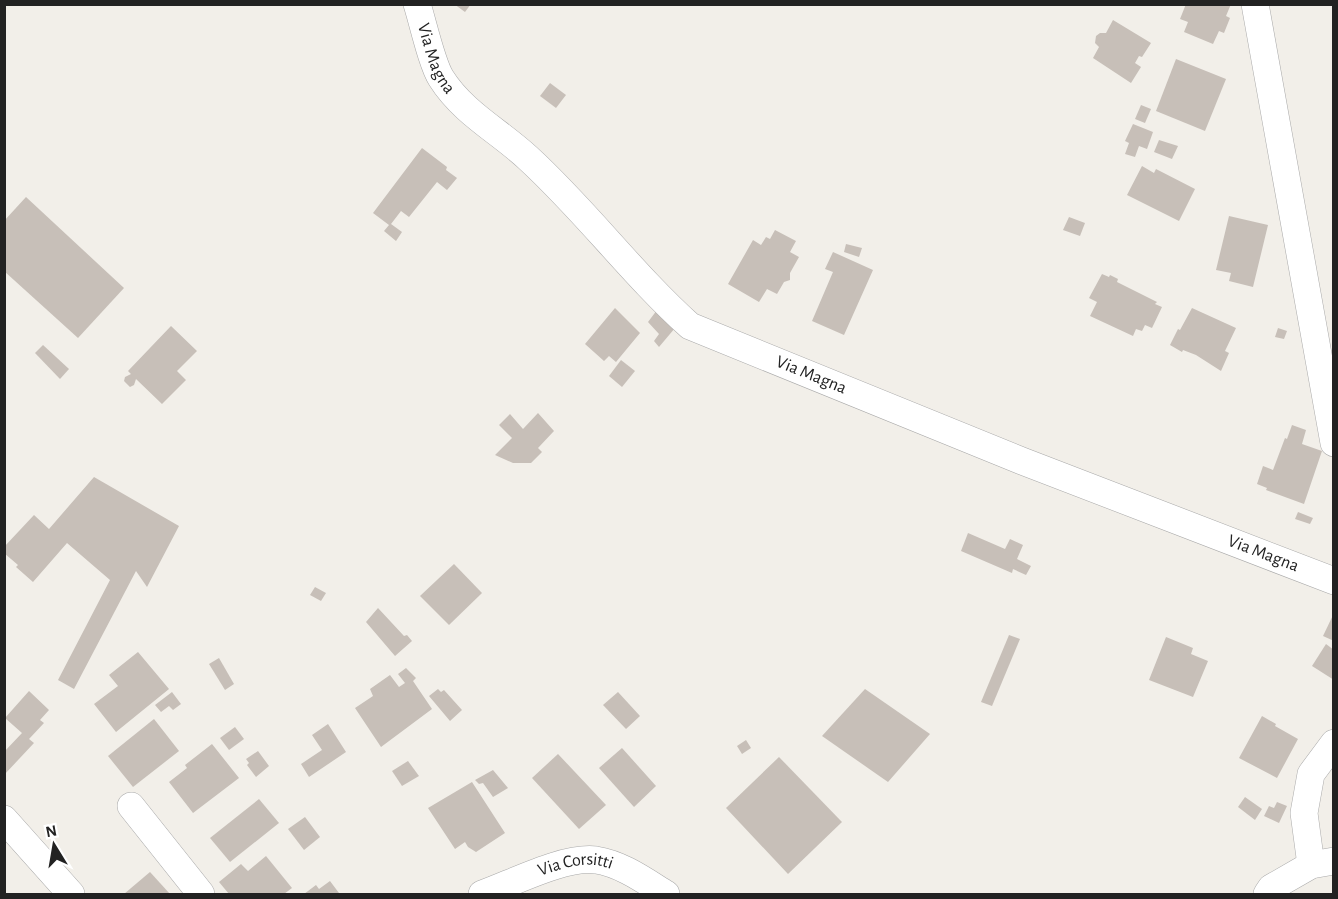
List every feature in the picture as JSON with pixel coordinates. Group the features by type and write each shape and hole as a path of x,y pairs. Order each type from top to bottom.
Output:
{"street":[{"name":"Via Magna","path":"417,4 440,76 462,106 536,165 578,206 662,301 690,326 1022,461 1334,581"},
{"path":"1255,4 1334,443"},
{"path":"1267,894 1271,888 1322,863 1304,813 1311,774 1334,743"},
{"path":"130,806 201,894"},
{"path":"4,819 71,894"},
{"name":"Via Corsitti","path":"482,894 564,863 596,860 629,871 666,894"}],"building":[{"path":"454,4 471,4 465,12"},
{"path":"1186,4 1231,4 1226,16 1230,18 1224,33 1219,31 1213,44 1184,32 1188,22 1180,19"},
{"path":"1113,20 1151,43 1135,63 1141,67 1131,83 1093,58 1099,47 1095,43 1096,36 1106,33"},
{"path":"1176,59 1226,79 1205,131 1156,111"},
{"path":"550,83 566,95 556,108 540,96"},
{"path":"1141,105 1151,109 1145,123 1135,119"},
{"path":"1133,124 1153,132 1147,149 1139,146 1135,157 1125,154 1129,143 1125,141"},
{"path":"1159,140 1178,146 1172,159 1154,152"},
{"path":"422,148 447,167 446,170 457,178 447,190 437,182 409,217 401,211 391,224 402,232 396,241 384,231 389,225 373,213"},
{"path":"1142,166 1154,173 1156,169 1195,189 1179,221 1127,195"},
{"path":"26,197 124,288 78,338 4,271 4,221"},
{"path":"1229,216 1268,225 1253,287 1229,281 1231,273 1216,270"},
{"path":"1069,217 1085,223 1080,236 1063,230"},
{"path":"775,230 796,241 790,252 799,257 790,273 790,280 784,282 777,294 767,289 759,302 728,284 753,240 761,245 766,237 770,239"},
{"path":"846,244 862,248 859,257 844,252"},
{"path":"833,252 873,270 844,335 812,321 833,272 825,269"},
{"path":"1102,274 1118,279 1117,282 1157,302 1155,304 1162,307 1152,328 1145,325 1142,331 1136,329 1133,336 1090,316 1097,302 1089,298"},
{"path":"615,308 640,333 616,362 609,356 604,361 585,344"},
{"path":"1192,308 1236,328 1225,351 1229,353 1221,371 1196,355 1183,350 1182,352 1170,345"},
{"path":"657,310 675,328 659,347 654,341 659,334 648,322"},
{"path":"171,326 197,351 177,371 186,380 162,404 136,379 134,385 130,387 124,381 125,377 131,374 128,371"},
{"path":"1278,328 1287,331 1284,339 1275,337"},
{"path":"43,345 69,369 60,379 35,353"},
{"path":"621,360 635,371 622,387 609,376"},
{"path":"538,413 554,431 538,448 542,452 531,463 513,463 495,455 512,438 499,425 510,414 523,429"},
{"path":"1292,425 1306,430 1302,444 1322,451 1304,504 1266,490 1267,488 1257,484 1263,466 1273,470"},
{"path":"94,477 179,526 147,587 136,571 74,689 58,680 110,580 67,543 33,582 4,553 4,547 34,515 49,529"},
{"path":"1298,512 1313,518 1310,524 1295,519"},
{"path":"968,533 1005,549 1010,539 1023,545 1017,559 1031,566 1026,575 1013,569 1012,573 961,551"},
{"path":"454,564 482,593 449,625 420,596"},
{"path":"315,587 326,593 321,601 310,595"},
{"path":"378,608 404,636 407,635 412,641 395,656 366,622"},
{"path":"1334,613 1334,641 1323,636"},
{"path":"1009,635 1020,639 992,706 981,702"},
{"path":"1166,637 1193,648 1191,654 1208,661 1193,697 1149,680"},
{"path":"1326,644 1334,650 1334,680 1312,666"},
{"path":"138,652 169,689 116,732 94,704 118,686 109,675"},
{"path":"219,658 234,684 225,690 209,664"},
{"path":"406,668 416,678 413,681 432,709 381,747 355,708 373,696 370,689 390,675 399,687 405,683 398,674"},
{"path":"438,689 441,692 444,690 462,710 450,721 429,696"},
{"path":"865,689 930,734 888,782 822,736"},
{"path":"29,691 49,710 40,720 44,723 29,739 34,743 4,775 4,752 22,733 5,718"},
{"path":"172,692 181,704 173,710 169,706 161,712 155,705"},
{"path":"618,692 640,716 626,729 603,705"},
{"path":"1262,716 1298,739 1277,778 1239,758"},
{"path":"154,719 179,751 133,787 108,756"},
{"path":"328,724 346,752 309,777 301,764 322,750 312,735"},
{"path":"235,727 244,739 229,750 220,738"},
{"path":"746,740 751,748 742,754 737,746"},
{"path":"212,744 239,778 193,813 169,782 187,768 185,765"},
{"path":"622,748 656,786 634,807 599,768"},
{"path":"258,751 269,766 256,777 247,765 249,763 246,759"},
{"path":"558,754 606,805 579,829 532,778"},
{"path":"779,757 842,822 788,874 726,808"},
{"path":"408,761 419,776 402,786 392,771"},
{"path":"493,770 508,788 493,797 483,783 479,784 475,780"},
{"path":"472,782 505,833 476,852 465,842 455,849 428,808"},
{"path":"1245,797 1262,809 1255,820 1238,807"},
{"path":"259,799 279,823 230,862 210,838"},
{"path":"1277,802 1287,806 1279,823 1264,816 1269,806 1274,808"},
{"path":"305,817 320,837 304,850 288,829"},
{"path":"266,856 292,888 284,894 229,894 219,882 241,864 248,871"},
{"path":"150,872 170,894 124,894"},
{"path":"330,881 339,893 304,894 316,885 319,889"}]}
